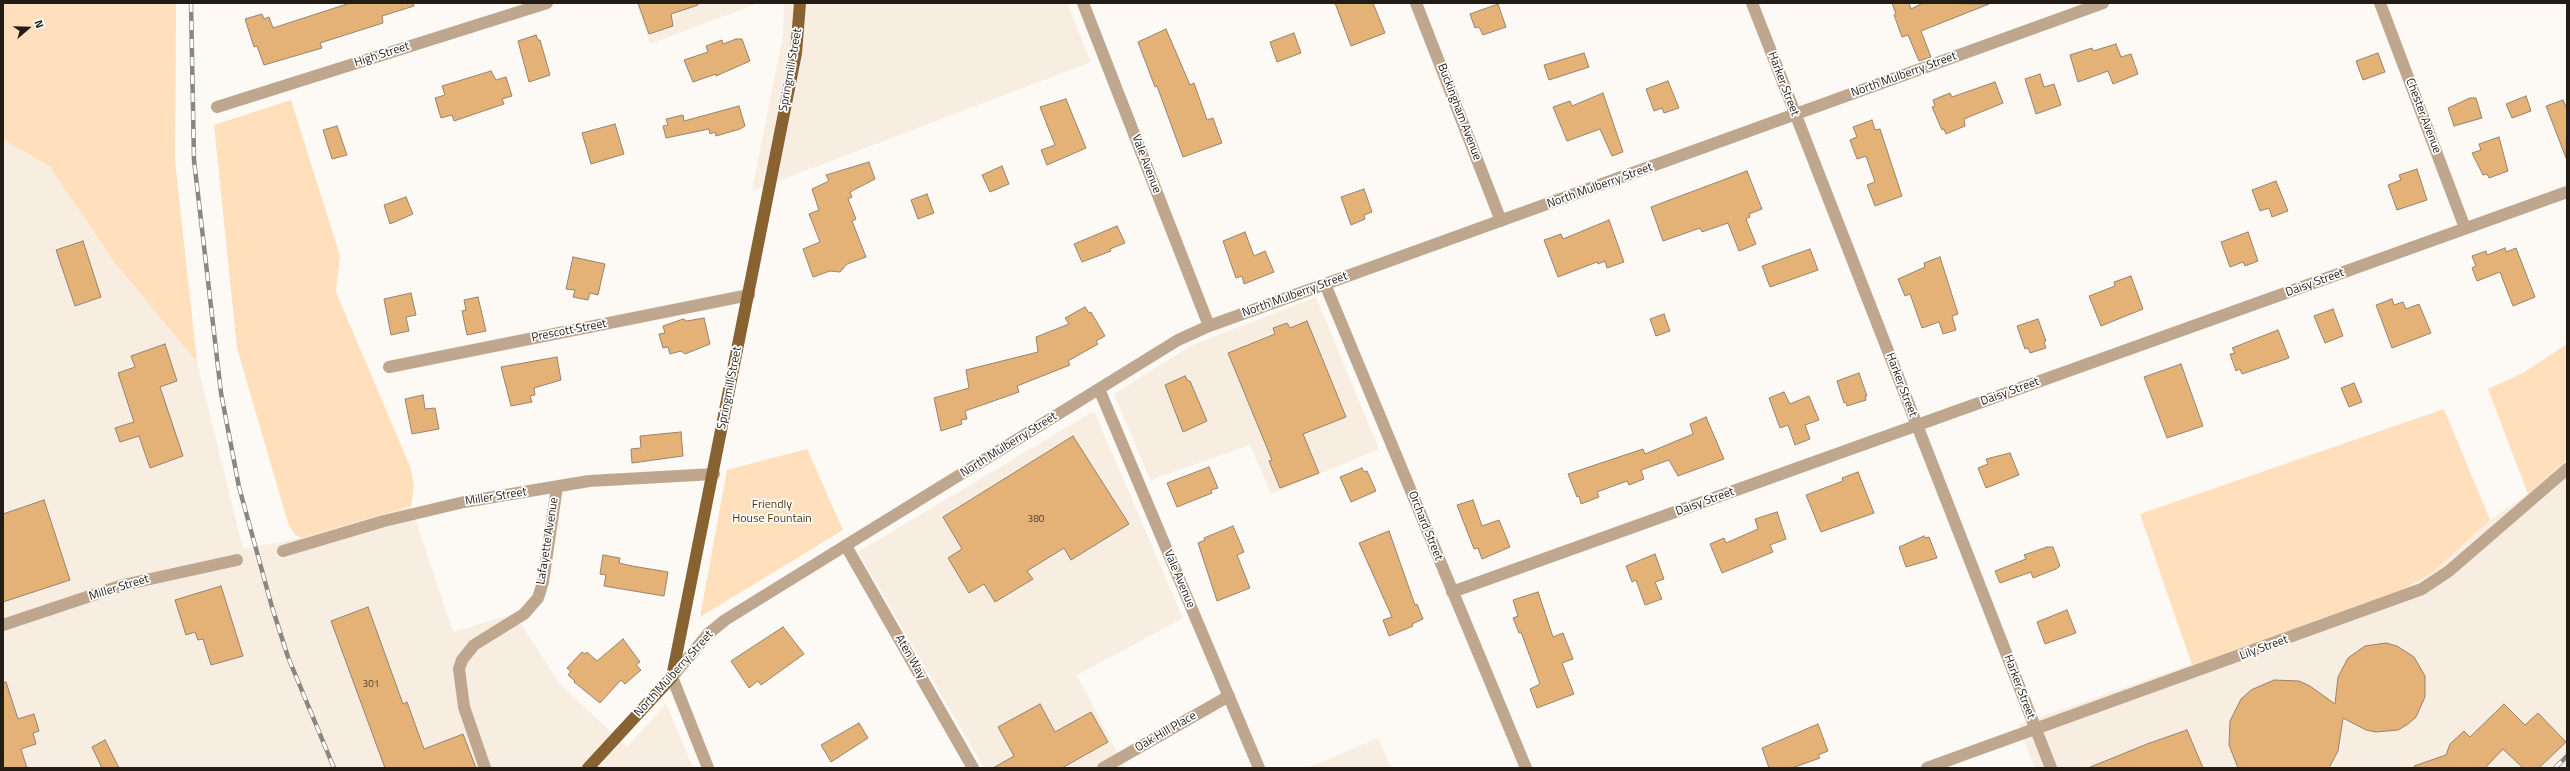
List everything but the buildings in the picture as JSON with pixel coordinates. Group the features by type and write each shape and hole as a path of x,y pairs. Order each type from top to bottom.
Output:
{"main road":[{"name":"Springmill Street","path":"672,677 714,474 796,53 800,3"},
{"name":"North Mulberry Street","path":"588,768 672,677"}],"street":[{"name":"High Street","path":"217,107 547,3"},
{"name":"Vale Avenue","path":"1082,3 1209,326"},
{"name":"Buckingham Avenue","path":"1416,3 1501,221"},
{"name":"Harker Street","path":"1752,3 2050,768"},
{"name":"North Mulberry Street","path":"672,677 708,634 725,620 1178,340 1209,326 2103,3"},
{"name":"Chester Avenue","path":"2380,3 2465,228"},
{"name":"Daisy Street","path":"1452,592 2567,192"},
{"name":"Orchard Street","path":"1325,284 1526,768"},
{"name":"Prescott Street","path":"389,367 749,295"},
{"name":"Vale Avenue","path":"1099,389 1259,768"},
{"name":"Lily Street","path":"1927,768 2398,600 2422,589 2449,571 2567,469"},
{"name":"Miller Street","path":"283,551 410,514 464,502 612,478 714,474"},
{"name":"Lafayette Avenue","path":"486,768 464,707 458,669 462,660 474,645 524,614 538,598 543,582 557,487"},
{"name":"Aten Way","path":"846,546 973,768"},
{"name":"Miller Street","path":"3,626 123,586 237,560"},
{"path":"672,677 708,768"},
{"name":"Oak Hill Place","path":"1103,768 1229,696"}],"shaded area":[{"path":"636,3 759,3 650,44"},
{"path":"784,3 1067,3 1091,62 752,191 783,35"},
{"path":"3,137 31,157 50,167 115,263 197,362 243,549 302,538 411,506 453,632 514,614 560,684 627,747 666,704 693,768 3,768"},
{"path":"1316,297 1379,449 1271,494 1250,445 1150,480 1114,394 1192,345"},
{"path":"1094,411 1183,618 1077,675 1125,768 984,768 858,552"},
{"path":"2567,459 2567,768 2035,768 2018,725 2402,590 2433,572 2490,520 2528,494"},
{"path":"1378,738 1391,768 1308,768"}],"green space":[{"path":"3,3 176,3 175,161 197,362 115,263 50,167 4,140"},
{"path":"291,100 340,256 336,292 411,469 414,486 411,506 302,538 294,534 288,523 237,348 214,125"},
{"path":"2567,344 2567,459 2528,494 2488,389 2523,373"},
{"path":"2444,409 2490,520 2433,572 2402,590 2192,665 2140,514"},
{"name":"Friendly House Fountain","path":"807,449 843,530 700,617 727,470"}],"railway":[{"path":"191,3 194,160 221,393 239,487 272,607 288,657 334,768"},
{"path":"2555,768 2567,756"}]}
